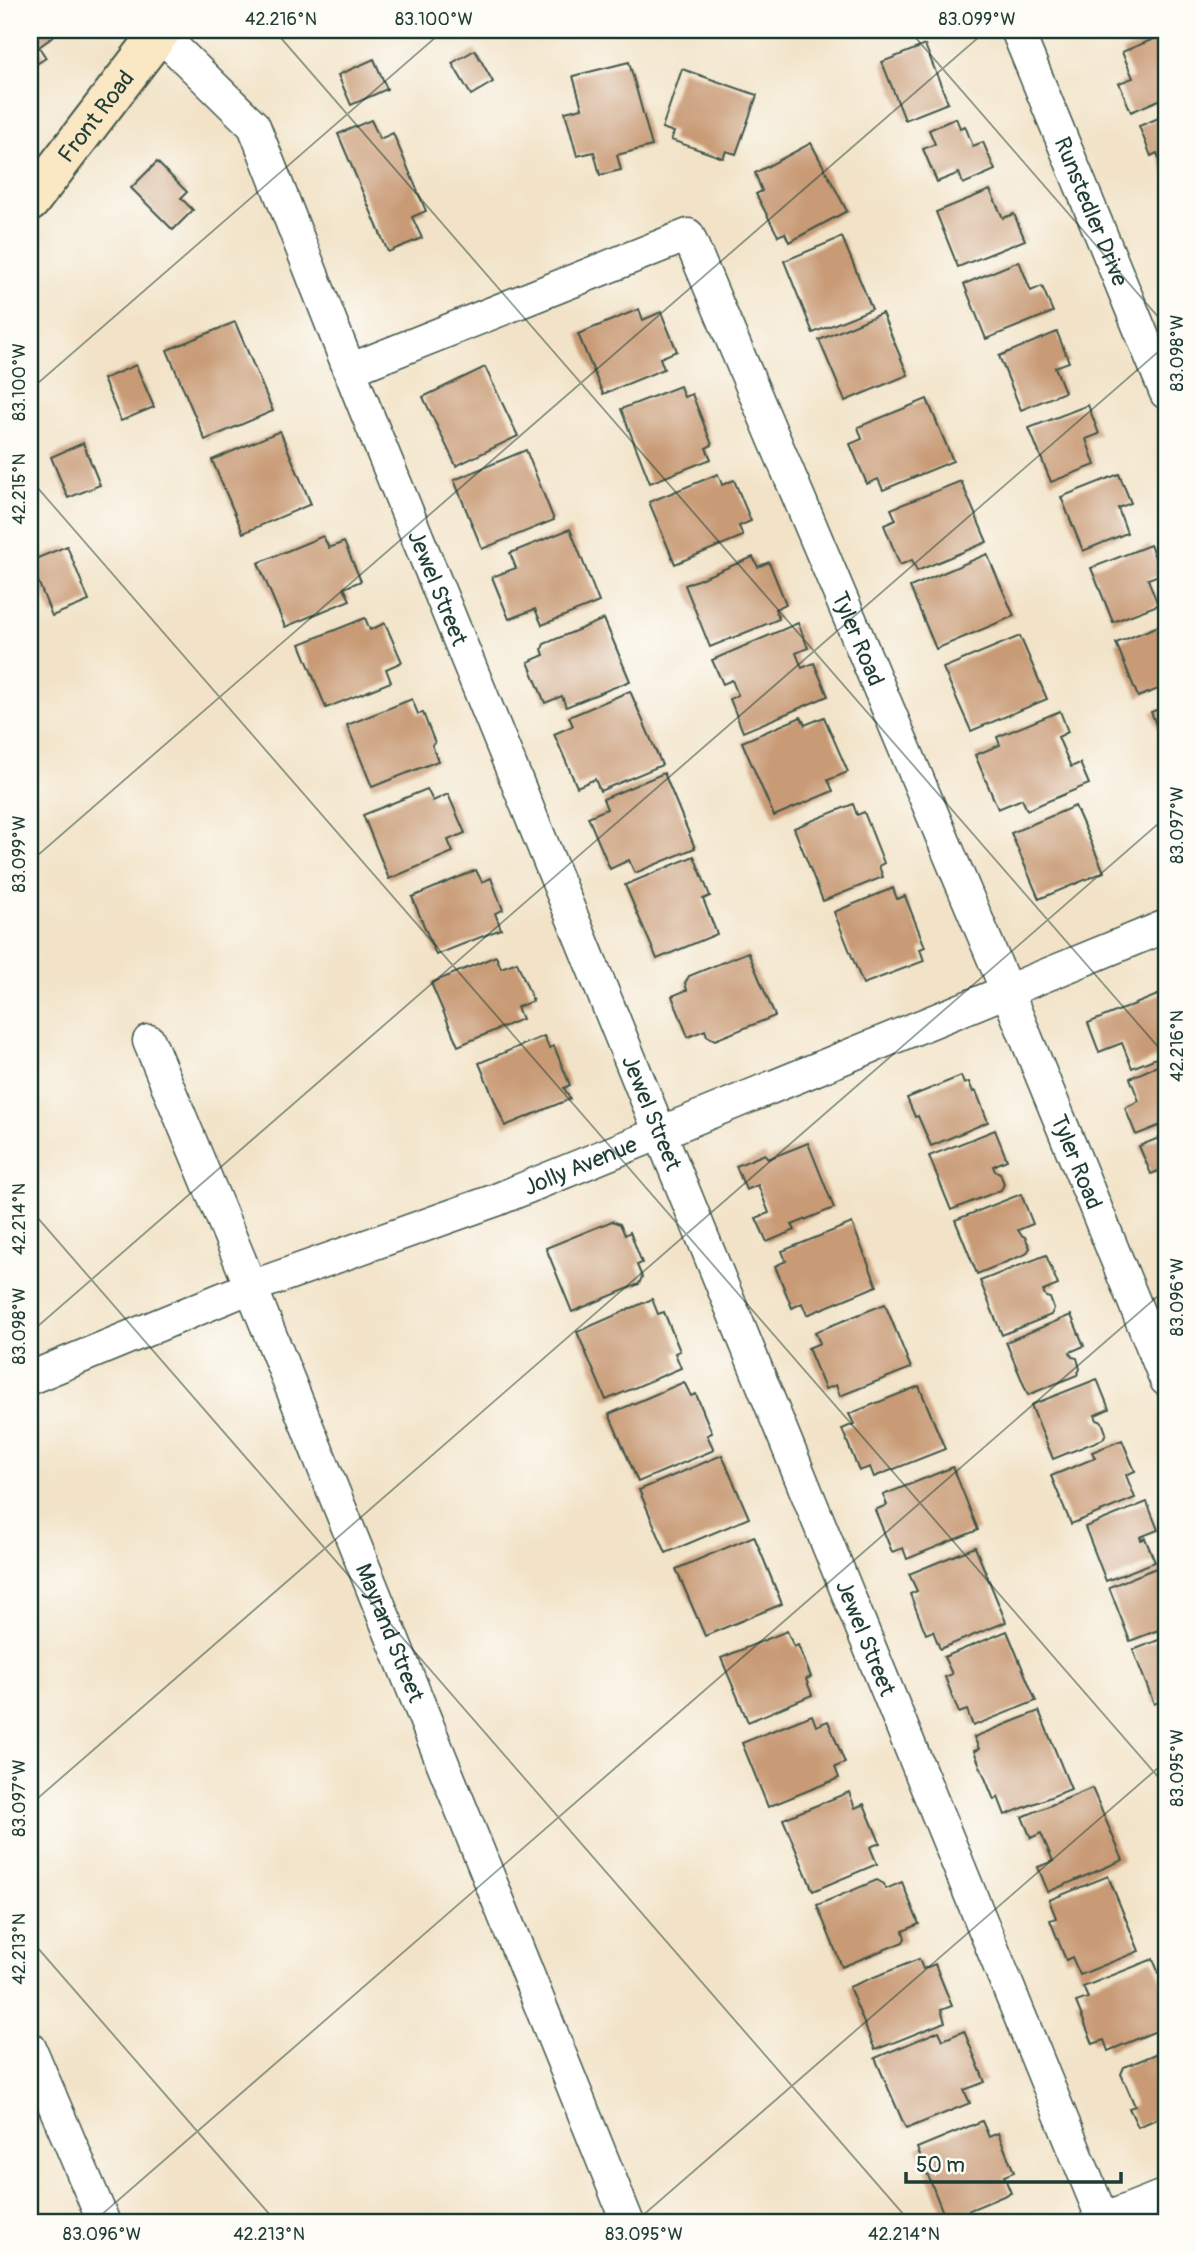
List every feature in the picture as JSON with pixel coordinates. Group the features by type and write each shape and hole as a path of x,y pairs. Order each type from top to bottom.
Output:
{"main road":[{"name":"Front Road","path":"30,202 161,32"}],"street":[{"name":"Runstedler Drive","path":"1017,30 1166,393"},
{"name":"Jewel Street","path":"161,32 254,126 349,370 1099,2222"},
{"name":"Tyler Road","path":"349,370 688,235 1007,991 1166,1380"},
{"name":"Jolly Avenue","path":"30,1378 251,1287 486,1204 1166,926"},
{"name":"Mayrand Street","path":"149,1041 251,1287 628,2223"},
{"path":"30,2048 104,2223"},
{"path":"1099,2222 1166,2195"}],"building":[{"path":"30,30 50,30 54,36 39,47 46,58 30,68"},
{"path":"1166,34 1166,97 1131,112 1119,83 1133,78 1122,52"},
{"path":"925,45 948,103 905,120 882,62"},
{"path":"475,50 493,82 471,95 452,63"},
{"path":"374,59 387,89 351,105 338,75"},
{"path":"629,62 652,146 617,155 621,170 600,175 594,152 577,156 565,112 582,108 573,76"},
{"path":"682,69 757,95 736,154 726,151 723,158 671,140 674,132 662,128"},
{"path":"1166,115 1166,176 1157,153 1151,156 1139,126"},
{"path":"956,118 960,128 965,126 973,146 983,142 995,170 963,184 959,173 937,182 923,149 935,144 929,130"},
{"path":"371,120 380,139 393,133 426,211 412,217 422,238 388,252 338,134"},
{"path":"811,143 847,211 789,242 785,233 778,236 756,194 762,191 755,173"},
{"path":"157,162 187,192 181,198 193,210 173,230 131,188"},
{"path":"990,190 1003,218 1014,214 1025,240 958,267 936,212"},
{"path":"842,237 872,309 813,333 784,261"},
{"path":"1019,261 1031,291 1042,286 1053,312 986,339 964,284"},
{"path":"639,309 643,320 661,312 677,351 660,358 664,369 603,394 578,334"},
{"path":"882,313 908,375 845,401 819,340"},
{"path":"235,322 273,411 205,440 167,350"},
{"path":"1057,332 1069,362 1055,367 1065,392 1021,410 999,356"},
{"path":"136,365 154,407 121,421 103,379"},
{"path":"485,367 518,436 456,466 423,397"},
{"path":"680,386 684,397 692,394 712,445 706,448 711,459 650,483 621,409"},
{"path":"927,399 953,461 883,490 878,479 867,484 850,444 862,439 858,427"},
{"path":"1088,405 1099,434 1086,439 1095,465 1051,482 1029,428"},
{"path":"280,431 311,504 243,533 212,460"},
{"path":"83,443 100,485 68,498 51,457"},
{"path":"526,450 554,520 482,549 454,480"},
{"path":"718,474 722,485 734,480 751,521 739,526 743,536 675,564 649,502"},
{"path":"1119,474 1131,503 1118,508 1127,533 1083,551 1061,497"},
{"path":"961,481 987,542 917,571 912,560 900,565 884,525 896,520 891,509"},
{"path":"570,529 599,602 542,625 535,609 509,619 492,577 516,568 510,553"},
{"path":"323,536 329,548 344,542 361,581 344,588 350,600 285,627 258,563"},
{"path":"1150,545 1162,574 1148,579 1158,605 1113,622 1091,568"},
{"path":"67,546 89,601 52,616 30,561"},
{"path":"987,554 1014,616 936,649 910,587"},
{"path":"753,557 758,567 769,562 786,604 775,609 779,619 710,647 685,585"},
{"path":"365,618 370,630 385,623 402,662 386,669 391,682 326,708 300,644"},
{"path":"604,619 630,681 566,707 562,696 545,703 528,662 544,655 544,644"},
{"path":"798,623 808,648 796,653 802,668 814,663 828,696 743,732 730,699 738,695 732,680 723,684 712,660"},
{"path":"1166,623 1166,686 1138,697 1116,643"},
{"path":"1020,636 1047,699 971,731 943,668"},
{"path":"630,691 662,765 600,791 595,779 577,787 554,734 573,726 569,717"},
{"path":"412,699 418,714 423,713 435,743 432,745 438,761 372,787 347,725"},
{"path":"1166,706 1166,749 1151,712"},
{"path":"1060,711 1068,732 1058,737 1071,767 1080,763 1089,784 1027,810 1022,799 998,809 975,755 1000,745 997,737"},
{"path":"801,717 805,725 824,717 848,772 828,780 833,791 774,816 742,742"},
{"path":"664,773 695,848 635,873 629,860 610,869 588,817 607,809 603,799"},
{"path":"427,789 433,801 448,794 465,833 448,840 453,852 389,879 363,815"},
{"path":"853,804 857,815 864,812 884,863 879,866 883,877 823,901 794,828"},
{"path":"1075,806 1104,872 1039,899 1011,833"},
{"path":"694,856 710,896 703,899 717,934 657,959 625,885"},
{"path":"476,870 482,882 491,878 503,910 495,913 501,929 436,955 412,897"},
{"path":"893,888 897,899 905,896 925,947 920,949 924,961 863,984 834,912"},
{"path":"748,952 775,1016 715,1040 707,1036 705,1030 688,1037 672,996 687,990 685,983 689,976"},
{"path":"496,956 501,968 517,962 533,1001 517,1007 522,1019 458,1046 431,983"},
{"path":"1165,992 1166,1054 1132,1068 1122,1043 1099,1052 1088,1023"},
{"path":"544,1036 549,1048 554,1046 570,1085 564,1088 570,1099 505,1126 479,1063"},
{"path":"1166,1062 1166,1123 1136,1135 1125,1108 1139,1101 1130,1078"},
{"path":"961,1076 964,1084 969,1082 973,1092 976,1091 988,1122 931,1146 907,1098"},
{"path":"995,1130 1007,1160 993,1166 995,1171 1000,1173 1004,1184 1001,1190 951,1210 929,1156"},
{"path":"1166,1135 1166,1182 1161,1170 1151,1174 1139,1146"},
{"path":"808,1143 834,1208 792,1225 795,1230 767,1242 756,1218 769,1213 758,1185 746,1190 736,1166 765,1154 768,1159"},
{"path":"1021,1194 1033,1224 1018,1230 1030,1248 1026,1254 977,1274 955,1220"},
{"path":"612,1221 620,1224 625,1235 630,1232 642,1263 637,1265 642,1277 639,1284 572,1312 546,1248"},
{"path":"852,1223 877,1286 807,1315 802,1303 792,1308 775,1266 786,1261 782,1251"},
{"path":"1046,1255 1058,1285 1043,1291 1046,1297 1050,1298 1054,1309 1051,1315 1002,1335 980,1281"},
{"path":"652,1299 658,1314 664,1312 680,1351 675,1353 681,1368 606,1400 577,1332"},
{"path":"885,1304 911,1368 840,1396 836,1385 825,1389 808,1348 820,1343 815,1332"},
{"path":"1071,1315 1084,1346 1070,1352 1072,1357 1077,1358 1080,1369 1077,1375 1028,1395 1006,1342"},
{"path":"1097,1379 1109,1409 1095,1415 1097,1420 1102,1422 1106,1433 1103,1439 1053,1459 1031,1405"},
{"path":"684,1382 691,1396 696,1394 712,1433 707,1435 714,1450 638,1482 609,1414"},
{"path":"919,1386 945,1449 874,1477 870,1467 859,1471 842,1429 854,1424 849,1414"},
{"path":"1122,1440 1135,1471 1126,1475 1135,1498 1071,1524 1051,1476 1095,1458 1092,1452"},
{"path":"722,1455 749,1518 666,1553 639,1490"},
{"path":"953,1467 978,1530 907,1559 903,1548 892,1552 875,1510 887,1505 883,1495"},
{"path":"1147,1502 1158,1530 1140,1537 1141,1540 1145,1538 1155,1562 1106,1581 1085,1527"},
{"path":"754,1536 782,1604 705,1636 676,1569"},
{"path":"975,1547 1006,1622 940,1649 933,1631 926,1634 910,1594 917,1591 909,1574"},
{"path":"1166,1564 1166,1597 1163,1598 1166,1600 1166,1627 1130,1641 1109,1587"},
{"path":"787,1631 794,1647 798,1645 811,1677 806,1679 812,1695 748,1722 721,1658"},
{"path":"1007,1631 1036,1701 973,1726 967,1710 959,1713 945,1677 952,1674 944,1657"},
{"path":"1166,1637 1166,1699 1154,1704 1133,1650"},
{"path":"1039,1711 1071,1789 1005,1815 998,1797 994,1800 974,1751 979,1749 974,1737"},
{"path":"812,1715 816,1726 828,1721 845,1763 835,1767 839,1778 768,1807 742,1743"},
{"path":"1092,1788 1123,1860 1048,1892 1038,1867 1053,1861 1041,1833 1031,1838 1022,1817"},
{"path":"849,1792 855,1808 864,1804 880,1843 870,1847 877,1864 813,1891 783,1819"},
{"path":"1108,1876 1139,1951 1080,1975 1072,1957 1066,1960 1050,1920 1056,1918 1049,1900"},
{"path":"877,1880 884,1884 886,1889 902,1882 919,1924 903,1931 903,1942 842,1967 817,1905"},
{"path":"919,1959 923,1969 935,1964 952,2006 941,2010 945,2022 875,2050 849,1987"},
{"path":"1153,1959 1166,1991 1166,2027 1108,2051 1104,2040 1093,2044 1076,2002 1088,1998 1083,1987"},
{"path":"939,2031 943,2040 964,2031 985,2082 964,2090 970,2103 906,2129 875,2058"},
{"path":"1166,2050 1166,2115 1138,2127 1129,2108 1135,2106 1121,2074 1124,2067"},
{"path":"982,2121 989,2137 998,2133 1014,2172 1004,2176 1011,2193 946,2220 917,2148"}]}
